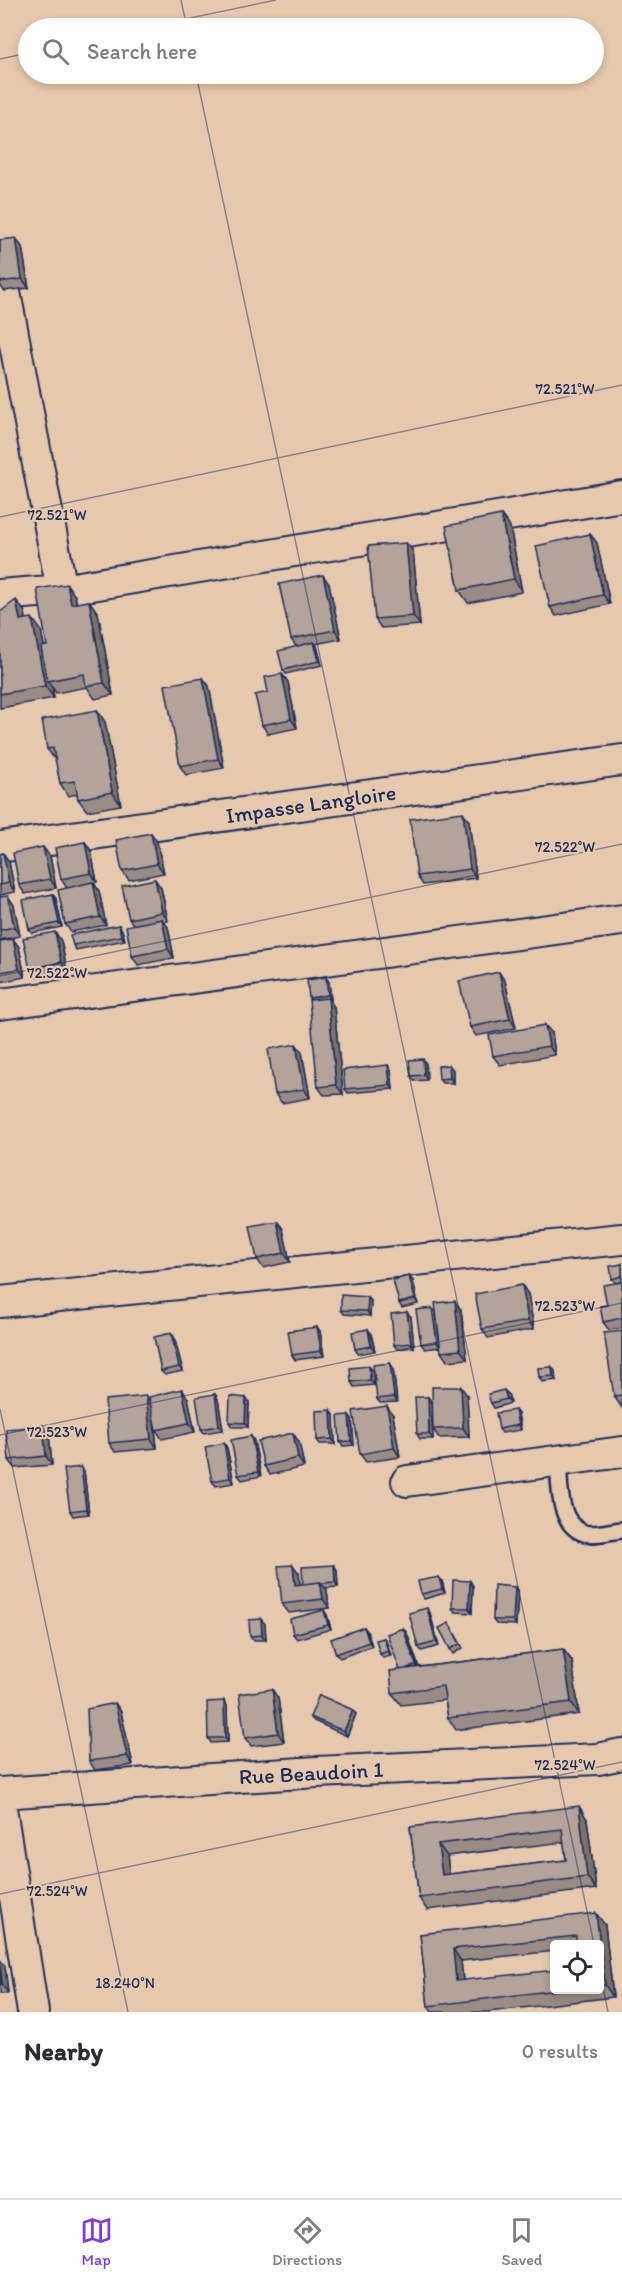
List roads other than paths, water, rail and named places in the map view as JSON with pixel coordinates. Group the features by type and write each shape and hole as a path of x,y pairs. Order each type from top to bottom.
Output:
{"street":[{"path":"0,266 62,591"},
{"path":"0,595 62,591 622,496"},
{"name":"Impasse Langloire","path":"0,848 622,760"},
{"path":"0,1004 622,920"},
{"path":"0,1302 622,1239"},
{"path":"407,1481 622,1452"},
{"name":"Rue Beaudoin 1","path":"0,1793 317,1772 598,1759 622,1755"},
{"path":"0,1802 33,2012"}],"lane":[{"path":"558,1461 563,1509 572,1525 585,1533 622,1530"}]}
